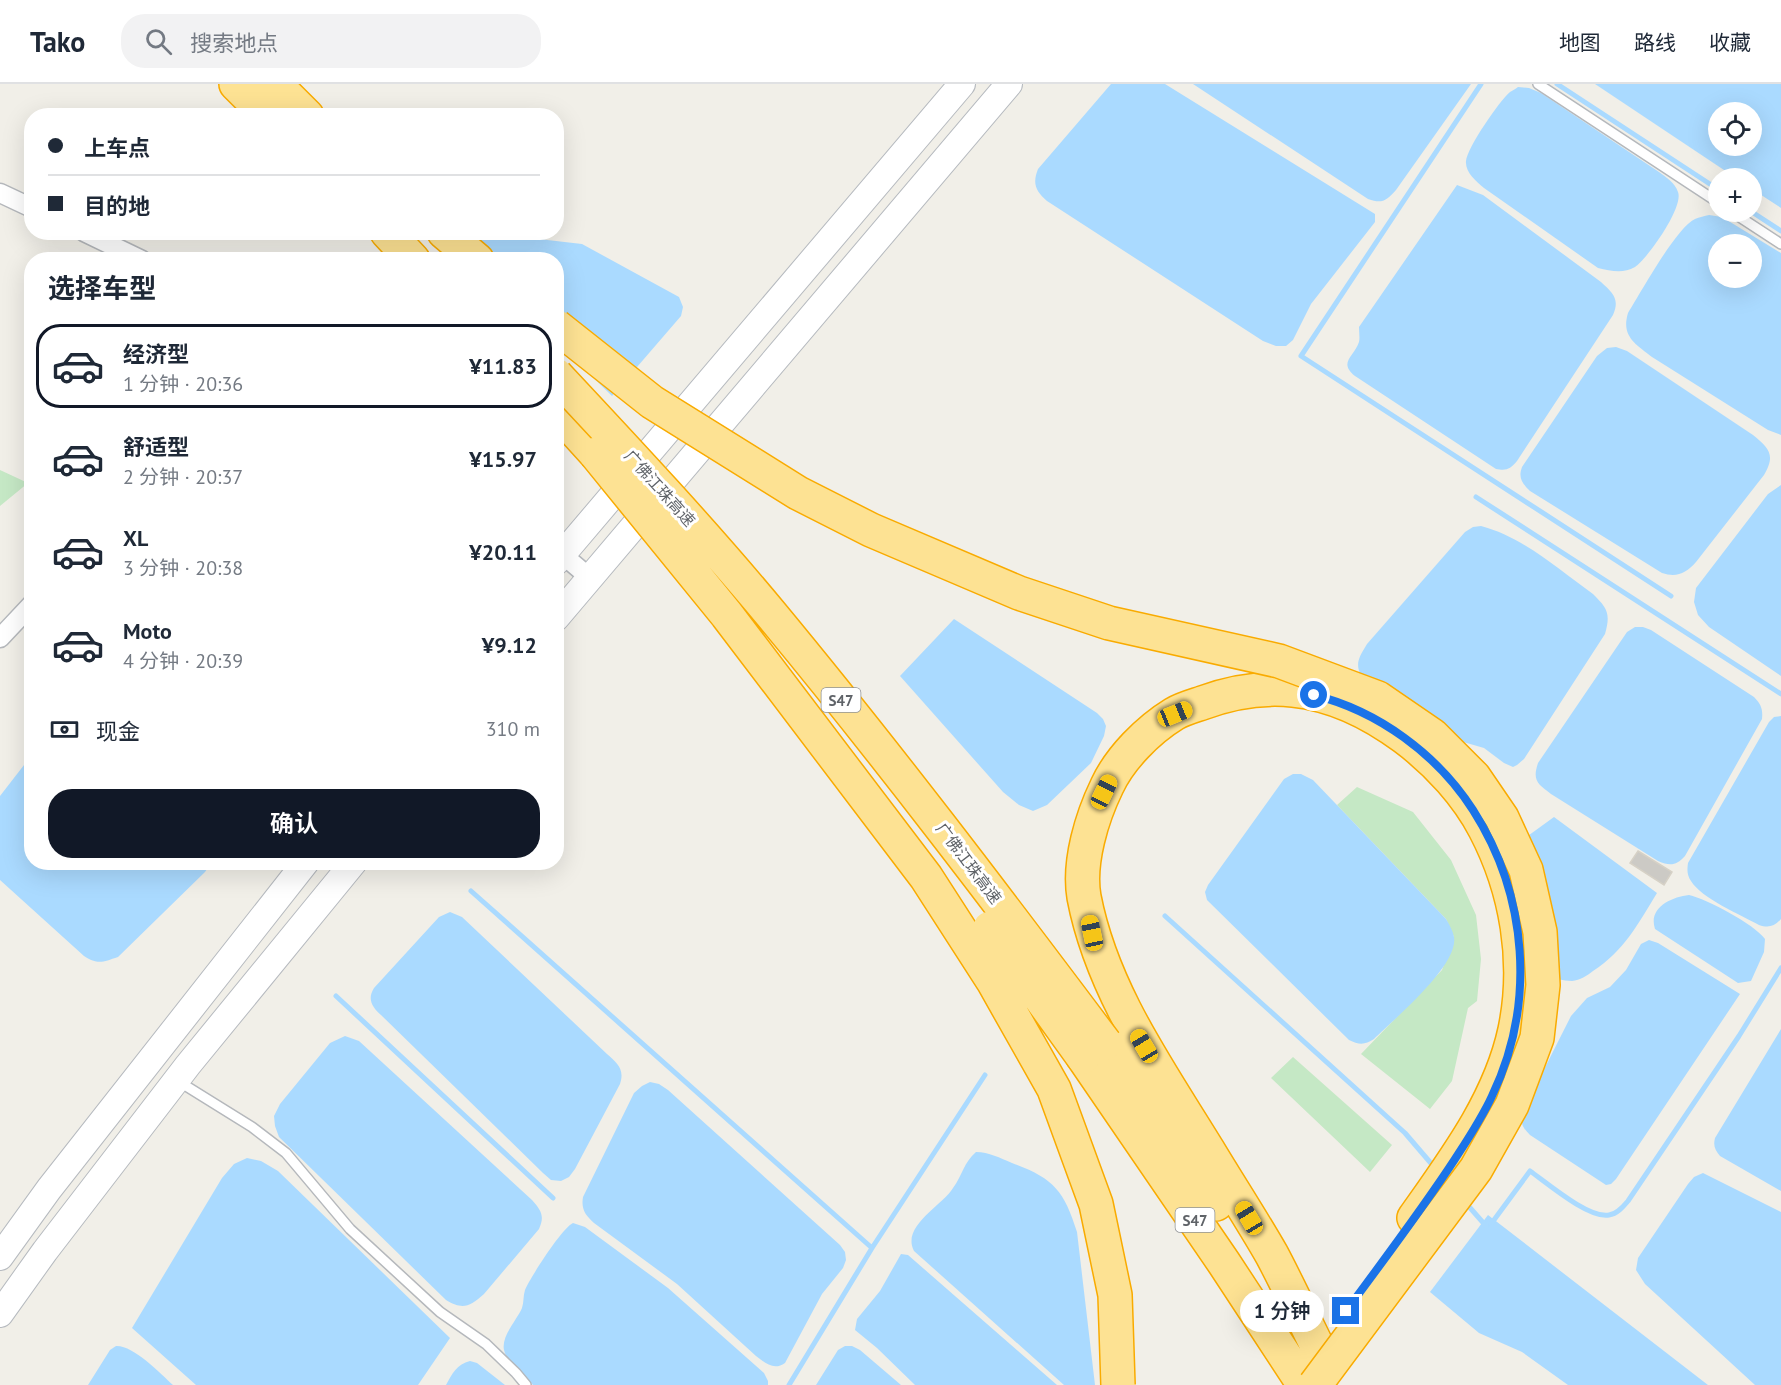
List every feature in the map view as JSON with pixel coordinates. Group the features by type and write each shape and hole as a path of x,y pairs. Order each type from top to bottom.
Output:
{"highway":[{"path":"236,84 260,108"},
{"path":"275,84 299,108"},
{"path":"394,240 406,252"},
{"path":"428,240 440,252"},
{"path":"453,240 468,252"},
{"path":"564,332 652,402 798,493 871,530 1020,593 1086,616 1279,661 1378,698 1432,735 1474,777 1502,818 1526,870 1540,932 1543,985 1537,1038 1512,1105 1476,1169 1312,1379"},
{"name":"广佛江珠高速","path":"564,384 653,479 770,613 925,805 1094,1050 1312,1379"},
{"name":"广佛江珠高速","path":"564,419 765,645 893,802 1000,941 1094,1050"},
{"path":"596,454 727,615 926,877 993,981 1043,1069 1054,1089 1096,1204 1115,1295 1118,1385"},
{"path":"1258,689 1295,690 1334,700 1369,715 1412,744 1435,764 1463,794 1484,828 1504,873 1513,901 1519,935 1520,999 1514,1032 1492,1097 1470,1135 1312,1379 1272,1256 1132,1026 1111,983 1092,933 1083,891 1085,849 1095,809 1112,776 1139,742 1175,714 1216,697 1258,689"}],"main road":[{"path":"564,549 962,84"},
{"path":"564,609 1008,84"},
{"path":"0,1257 49,1189 300,870"},
{"path":"0,1314 176,1080 347,870"}],"street":[{"path":"0,193 24,204"},
{"path":"101,240 125,252"},
{"path":"564,559 590,578"},
{"path":"0,638 24,612"}],"lane":[{"path":"1538,84 1708,196"},
{"path":"1747,222 1781,244"},
{"path":"176,1080 252,1127 286,1153 350,1229 440,1312 486,1344 526,1385"}],"green space":[{"path":"0,470 24,481 24,486 0,506"},
{"path":"1357,787 1413,812 1451,860 1476,915 1481,959 1477,1001 1468,1008 1452,1081 1430,1109 1361,1054 1442,970 1454,937 1446,919 1337,805"},
{"path":"1293,1057 1392,1145 1370,1172 1271,1078"}],"water":[{"path":"1111,84 1165,84 1375,214 1375,222 1311,304 1293,340 1286,346 1276,346 1263,341 1047,201 1040,194 1035,183 1038,169"},
{"path":"1193,84 1471,84 1396,190 1386,199 1377,201 1368,199"},
{"path":"1595,84 1781,84 1781,208 1762,196 1762,168 1721,168"},
{"path":"1518,87 1529,88 1541,93 1659,172 1675,186 1678,192 1676,209 1664,232 1635,267 1621,271 1598,268 1484,188 1469,173 1466,161 1478,136 1505,97"},
{"path":"1457,185 1483,195 1601,282 1612,293 1616,305 1613,315 1517,461 1506,469 1496,469 1355,376 1347,363 1359,342 1359,327"},
{"path":"1708,215 1708,222 1730,222 1750,234 1708,234 1708,288 1762,288 1762,241 1781,253 1781,435 1768,430 1652,357 1628,334 1626,321 1628,313 1678,235 1695,219"},
{"path":"467,240 546,240 582,244 679,297 683,307 681,316 612,396 564,349 564,252 463,252 459,248"},
{"path":"1616,347 1627,351 1753,435 1769,452 1770,462 1764,475 1696,562 1681,574 1662,573 1530,491 1521,477 1522,467 1597,356 1607,348"},
{"path":"1781,485 1781,676 1709,627 1698,615 1694,602 1696,588 1768,494"},
{"path":"1481,526 1511,538 1553,564 1593,594 1605,607 1608,616 1605,634 1524,759 1513,767 1484,748 1446,737 1365,684 1358,668 1359,660 1367,644 1465,532 1473,527"},
{"path":"954,619 1103,719 1106,726 1104,736 1091,763 1047,805 1033,811 1019,805 1003,792 900,676"},
{"path":"1635,627 1651,630 1754,697 1762,709 1762,719 1685,856 1673,864 1658,861 1551,794 1540,785 1536,778 1538,763 1627,632"},
{"path":"1781,716 1781,919 1776,924 1765,926 1759,925 1703,894 1691,881 1687,868 1769,722 1774,717"},
{"path":"24,765 24,870 206,870 118,957 101,962 93,961 84,956 0,880 0,796"},
{"path":"1293,774 1301,774 1313,780 1446,919 1454,937 1453,949 1436,976 1374,1039 1365,1043 1349,1040 1207,900 1205,892 1208,885 1284,779"},
{"path":"1554,817 1657,893 1622,946 1588,975 1572,981 1545,975 1510,849"},
{"path":"1689,895 1730,913 1751,926 1765,939 1764,952 1751,981 1738,983 1655,929 1655,915 1663,905 1675,898"},
{"path":"450,912 462,917 614,1060 621,1070 620,1084 575,1169 569,1177 561,1181 551,1180 543,1173 373,1006 371,996 374,988 439,917"},
{"path":"1649,940 1658,943 1740,994 1616,1179 1606,1185 1530,1135 1523,1126 1521,1115 1571,1016 1587,998 1610,987 1626,970 1641,944"},
{"path":"1781,1029 1781,1191 1720,1156 1714,1143"},
{"path":"345,1036 359,1041 532,1200 540,1210 542,1220 539,1229 484,1294 466,1306 446,1300 279,1137 274,1116 280,1104 330,1043"},
{"path":"650,1082 659,1084 668,1090 845,1252 846,1260 843,1268 822,1294 785,1363 781,1365 770,1365 756,1356 677,1284 594,1223 584,1212 583,1197 634,1093"},
{"path":"976,1152 994,1156 1038,1174 1055,1187 1062,1196 1077,1232 1095,1385 1064,1385 914,1251 911,1242 918,1225 948,1195"},
{"path":"247,1158 261,1161 278,1171 450,1338 418,1385 196,1385 132,1328 222,1178 234,1164"},
{"path":"1703,1173 1781,1212 1781,1385 1755,1385 1645,1284 1636,1270 1638,1258 1688,1184 1694,1177"},
{"path":"1488,1215 1708,1385 1568,1385 1522,1352 1479,1333 1430,1292"},
{"path":"573,1223 585,1227 668,1288 764,1373 768,1385 533,1385 509,1360 504,1350 505,1339 522,1308 525,1290 533,1275 554,1243"},
{"path":"901,1254 908,1255 1057,1385 915,1385 855,1330 857,1319 880,1291"},
{"path":"116,1346 138,1355 173,1385 88,1385 110,1350"},
{"path":"845,1346 852,1346 860,1350 901,1385 816,1385 838,1350"},
{"path":"470,1361 477,1363 505,1385 446,1385 458,1367"}],"building":[{"path":"1638,851 1672,872 1664,885 1630,863"}],"waterway":[{"path":"1481,84 1301,356 1671,596"},
{"path":"1557,84 1708,183"},
{"path":"1762,219 1781,231"},
{"path":"1476,497 1781,694"},
{"path":"471,891 872,1248"},
{"path":"1165,916 1405,1133 1435,1168"},
{"path":"1491,1224 1530,1171 1568,1199 1591,1212 1609,1215 1620,1210 1739,1036 1781,968"},
{"path":"336,996 553,1198"},
{"path":"789,1385 872,1248 985,1075"},
{"path":"1465,1202 1486,1226"}],"route":[{"path":"1314,695 1334,700 1369,715 1404,737 1435,764 1463,794 1484,828 1501,864 1513,901 1519,935 1521,966 1520,999 1514,1032 1492,1097 1443,1177 1346,1311"}]}
